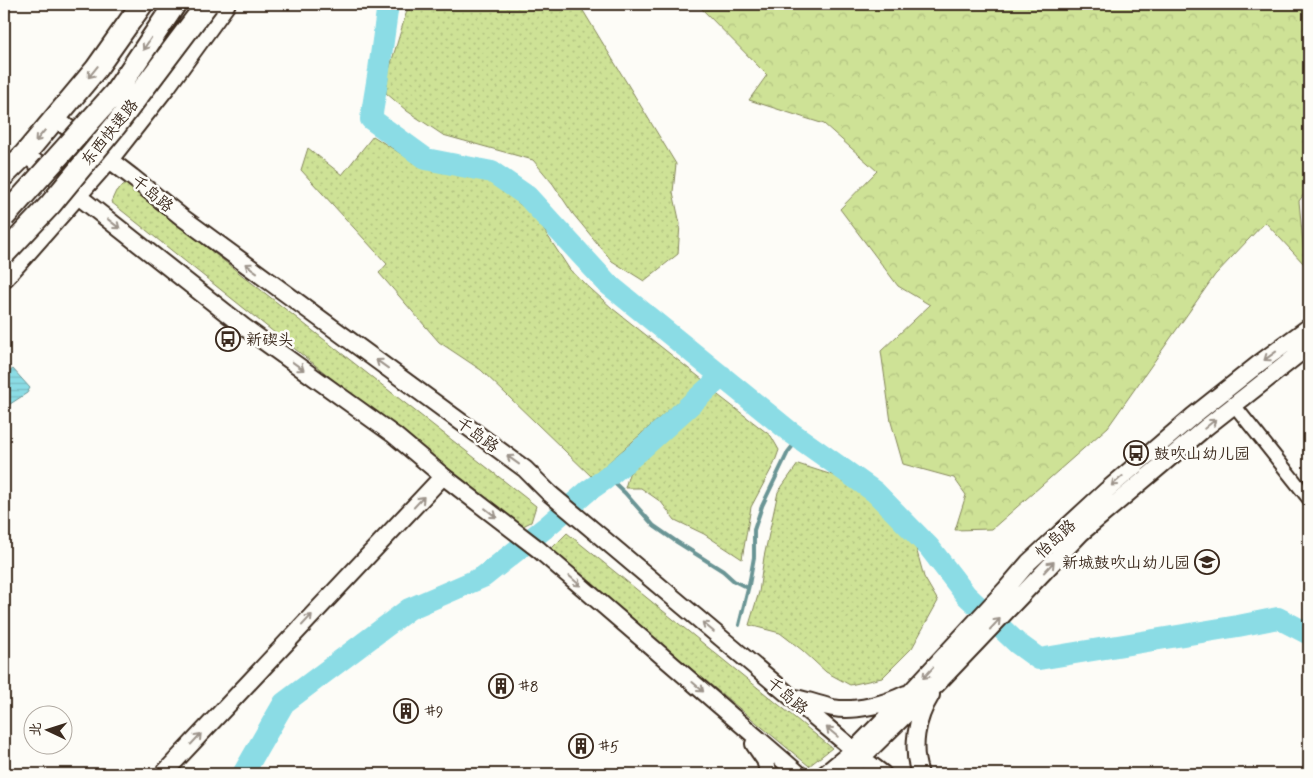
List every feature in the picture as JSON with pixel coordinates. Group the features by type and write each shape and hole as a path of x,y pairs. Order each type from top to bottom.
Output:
{"highway":[{"path":"4,175 25,154 96,69 142,4"},
{"name":"东西快速路","path":"4,217 115,93 175,4"},
{"name":"东西快速路","path":"4,254 50,205 116,125 207,4"},
{"path":"4,276 108,158 166,84 224,4"}],"street":[{"path":"108,158 213,4"},
{"name":"千岛路","path":"55,118 183,218 525,469 549,493 883,774"},
{"path":"25,154 244,327 394,435 443,476 538,549 798,774"},
{"name":"怡岛路","path":"825,774 858,754 912,690 967,642 999,596 1029,562 1193,416 1309,327"},
{"path":"920,774 915,756 915,738 926,702 967,642 1016,602 1081,533 1205,428 1309,346"},
{"path":"1234,405 1309,499"},
{"path":"163,774 443,476"},
{"path":"844,774 858,754 938,684"},
{"path":"793,698 835,708 849,709 898,698 912,690"},
{"path":"742,725 765,760 769,774"}],"green space":[{"path":"409,4 579,4 676,164 673,192 680,224 678,254 644,281 612,261 573,214 553,184 533,160 443,135 407,111 386,93 389,70"},
{"path":"697,4 1309,4 1309,187 1299,201 1305,265 1265,222 1215,275 1108,427 992,529 955,530 966,495 954,478 903,464 891,422 881,351 930,305 898,286 840,209 877,171 824,124 749,100 767,75"},
{"path":"373,136 420,166 488,177 536,218 570,270 613,309 703,380 592,477 481,370 439,342 379,273 387,264 301,170 308,148 342,175"},
{"path":"126,184 536,506 531,522 519,528 111,202 116,191"},
{"path":"714,392 771,436 779,450 774,464 751,507 742,559 704,534 675,520 661,502 641,488 625,488 629,474 638,463"},
{"path":"798,464 851,481 889,514 916,548 924,577 938,601 912,648 882,678 850,685 826,672 780,633 749,625 759,592 764,557 778,492"},
{"path":"567,533 832,748 809,766 549,551"}],"water":[{"path":"13,369 30,388 27,393 4,408 4,375"}],"waterway":[{"path":"388,4 371,119 426,159 492,172 527,196 608,284 789,431 875,492 929,547 966,595 1017,643 1039,659 1278,618 1309,634"},
{"path":"243,774 284,703 409,609 483,577 638,452 722,376"},
{"path":"739,625 754,557 754,530 762,506 788,452 799,438"},
{"path":"608,477 654,526 723,571 734,581 748,588"}],"place":[{"name":"新碶头","path":"228,339"},
{"name":"鼓吹山幼儿园","path":"1136,453"},
{"name":"新城鼓吹山幼儿园","path":"1207,562"},
{"name":"#8","path":"501,686"},
{"name":"#9","path":"406,711"},
{"name":"#5","path":"581,746"}]}
